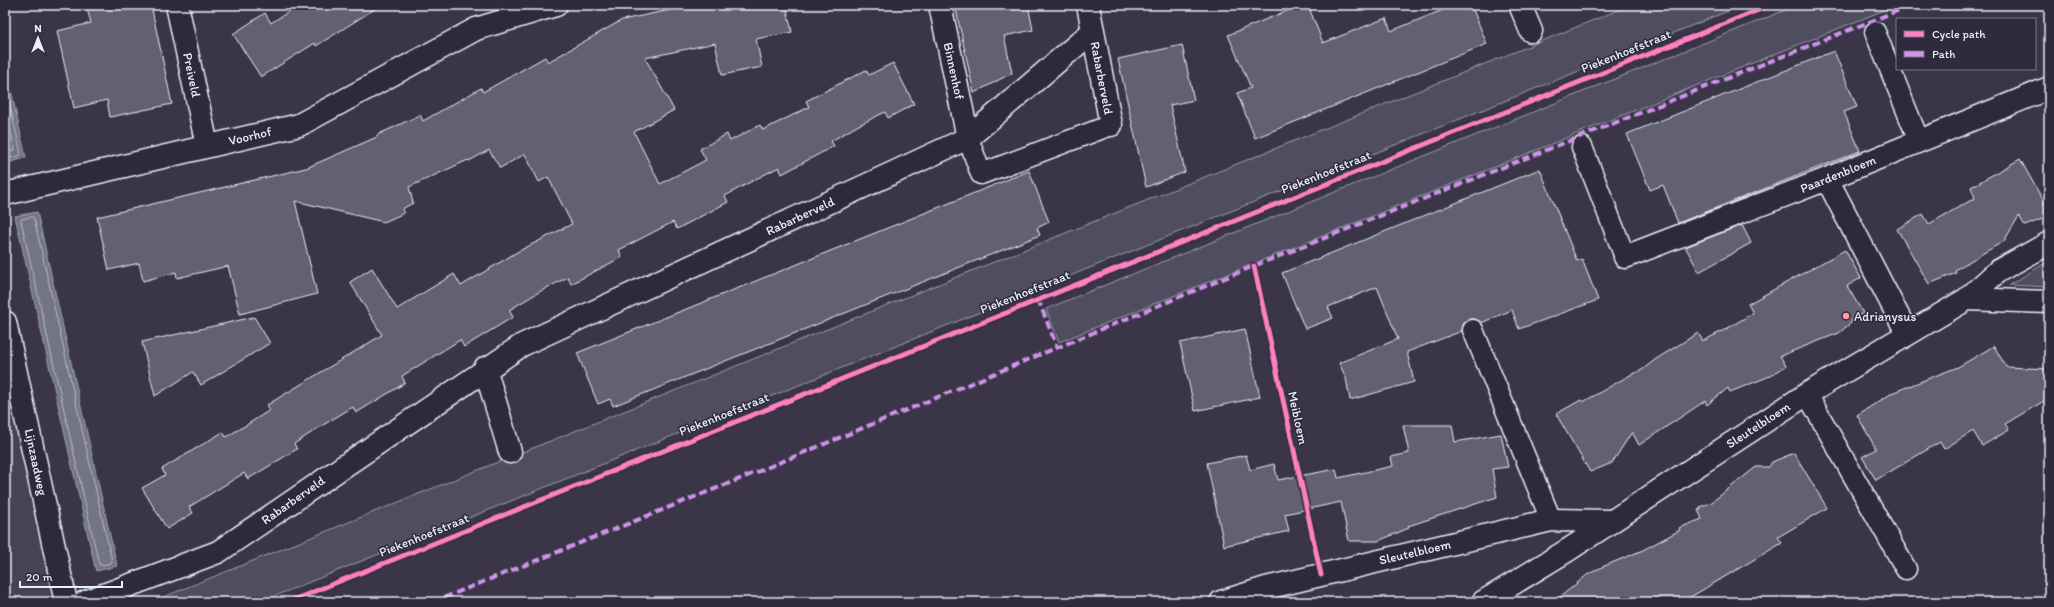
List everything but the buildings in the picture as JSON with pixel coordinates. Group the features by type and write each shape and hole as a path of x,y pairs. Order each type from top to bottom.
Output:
{"street":[{"name":"Preiveld","path":"177,5 207,146"},
{"name":"Voorhof","path":"476,29 498,5"},
{"name":"Voorhof","path":"5,194 299,125 476,29 556,5"},
{"name":"Binnenhof","path":"940,5 968,138"},
{"name":"Rabarberveld","path":"1088,5 1112,125"},
{"path":"1520,5 1531,31"},
{"name":"Rabarberveld","path":"86,602 218,552 485,368 522,345 968,138 1094,31"},
{"name":"Paardenbloem","path":"1625,256 1827,179 2049,88"},
{"path":"1827,179 1907,333"},
{"name":"Sleutelbloem","path":"1483,602 1807,394 1907,333 1967,299 1998,271 2049,243"},
{"path":"1967,299 2049,302"},
{"name":"Lijnzaadweg","path":"5,322 66,602"},
{"path":"485,368 510,452"},
{"name":"Sleutelbloem","path":"1221,602 1300,580 1551,520 1611,521"}],"lane":[{"path":"1875,32 1919,141"},
{"path":"968,138 981,174 1112,125"},
{"path":"1582,147 1625,256"},
{"path":"1473,330 1551,520"},
{"path":"1807,394 1906,569"}],"shaded area":[{"path":"1631,5 1743,5 260,602 151,602"},
{"path":"1798,5 1897,5 1059,342 1046,309"},
{"path":"2049,261 2049,287 2009,285"},
{"path":"5,291 74,602 5,602"}],"water":[{"path":"5,64 26,158 7,163 5,155"},
{"path":"37,212 117,566 96,571 15,216"}],"marked path":[{"path":"433,602 752,474 1254,266 1912,5"},
{"path":"1038,299 1057,347"}],"cycle path":[{"name":"Piekenhoefstraat","path":"288,602 1771,5"},
{"name":"Meibloem","path":"1254,266 1321,575"}],"place":[{"name":"Adrianysus","path":"1846,316"}]}
